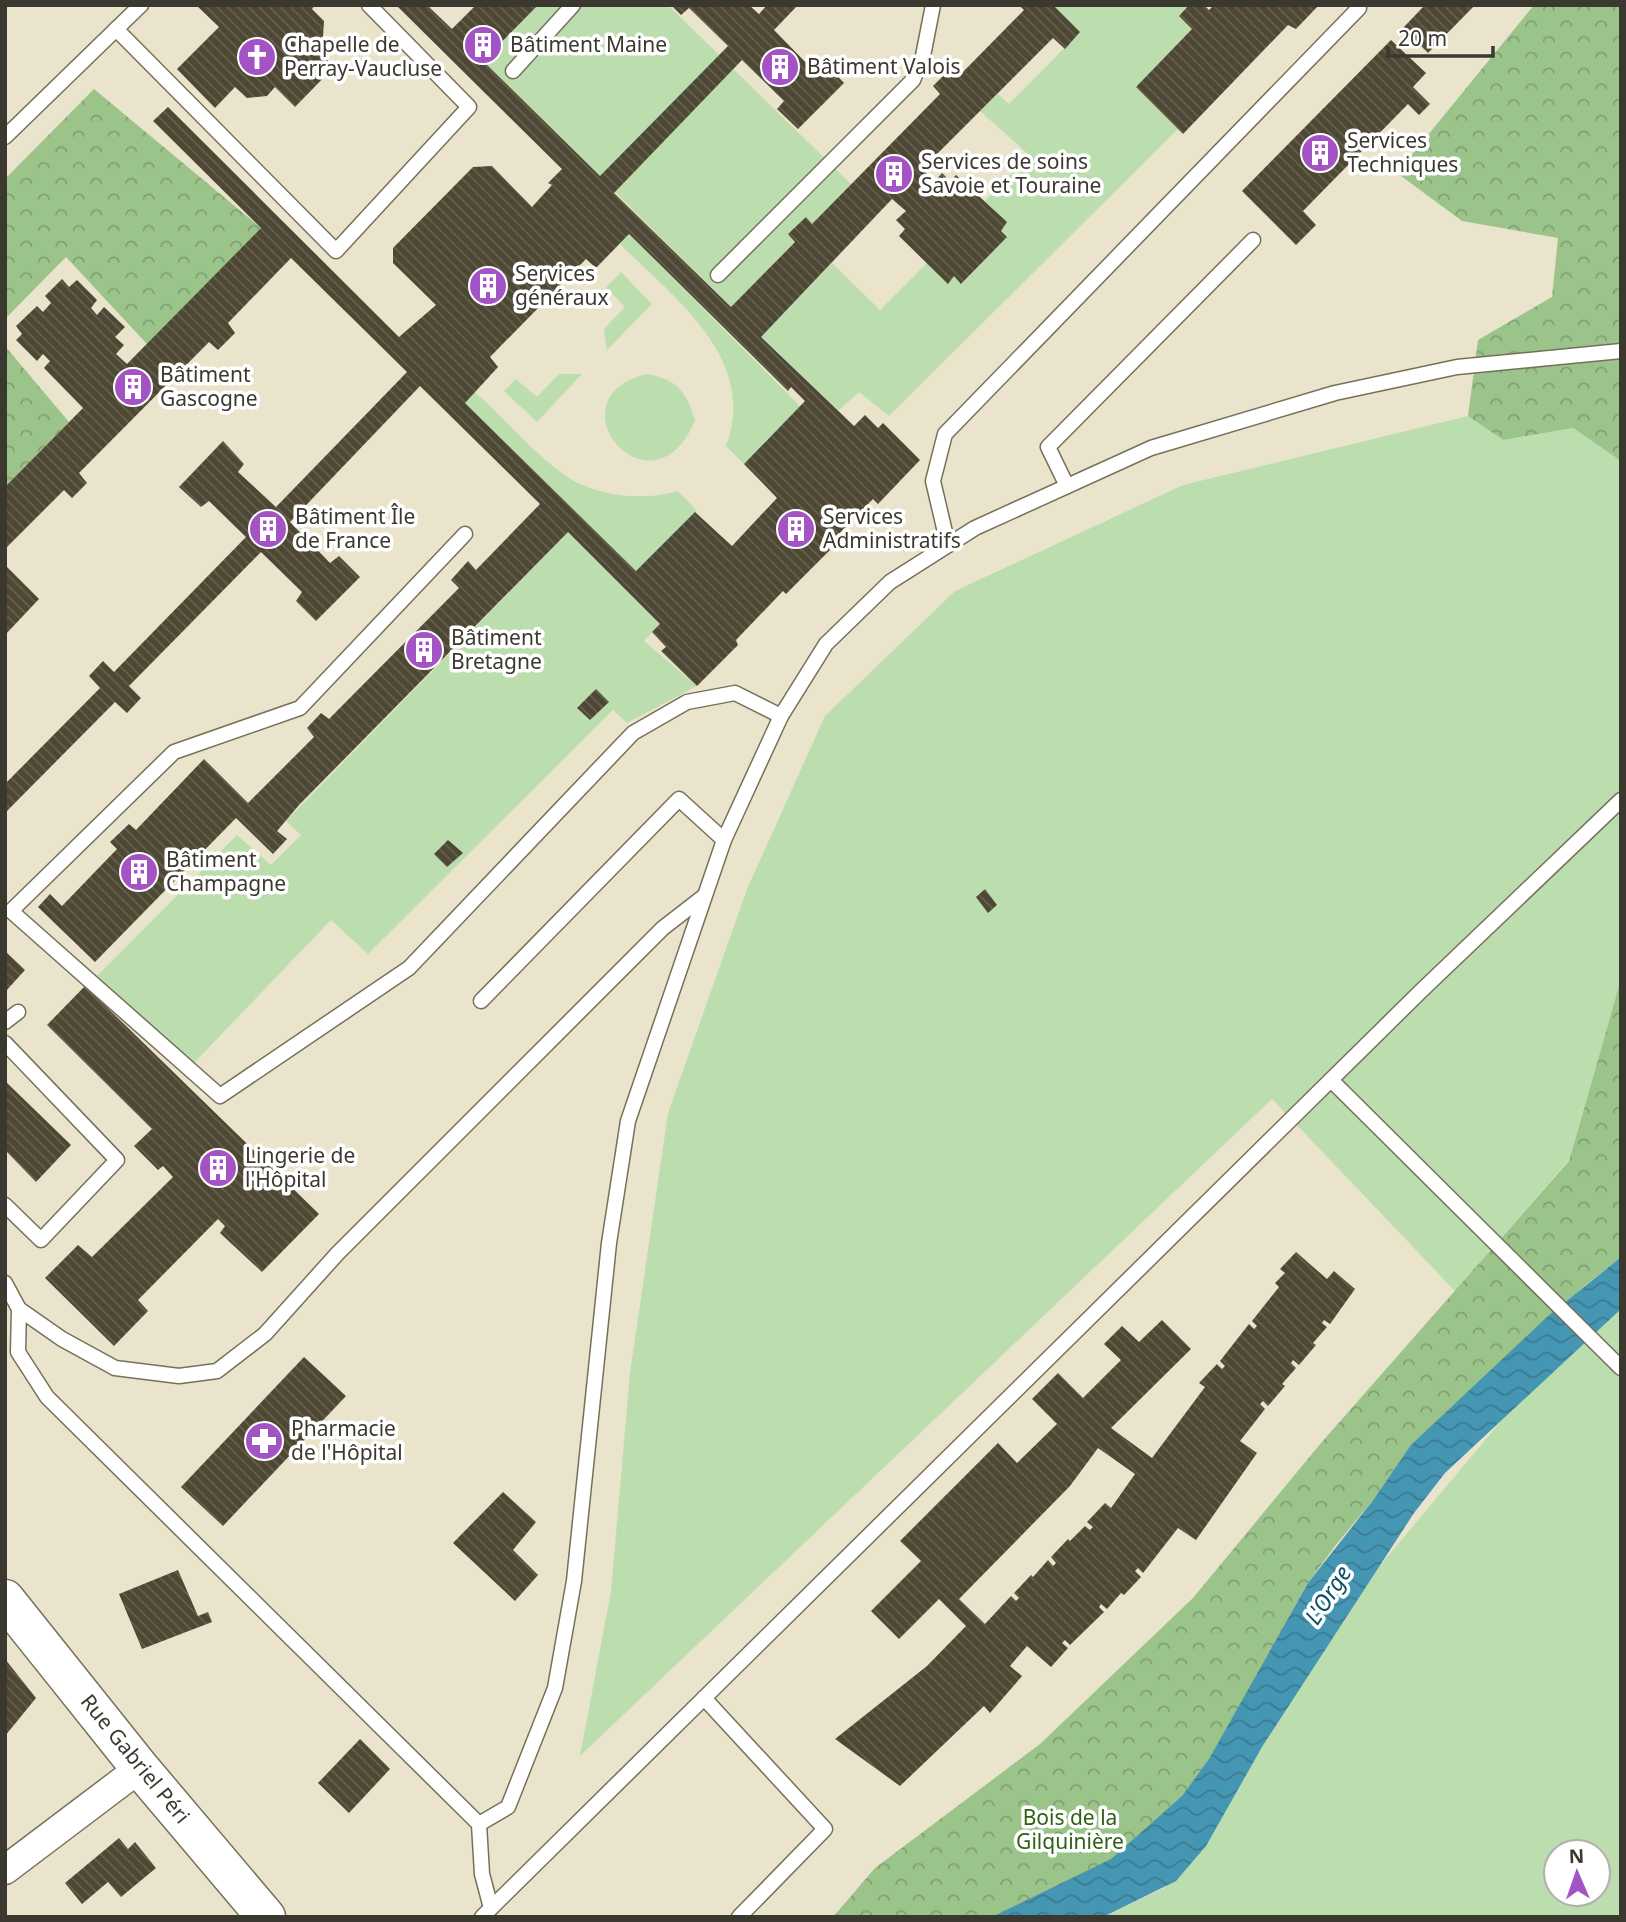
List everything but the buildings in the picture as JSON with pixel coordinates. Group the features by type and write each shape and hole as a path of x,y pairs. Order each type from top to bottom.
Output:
{"main road":[{"name":"Rue Gabriel Péri","path":"5,1599 140,1768 266,1917"}],"street":[{"path":"5,1870 140,1768"}],"lane":[{"path":"5,137 141,5"},
{"path":"116,30 336,251 469,107 369,5"},
{"path":"513,71 573,5"},
{"path":"718,275 913,80 923,56 933,5"},
{"path":"948,545 933,481 945,434 1359,8 1356,5"},
{"path":"1067,486 1048,447 1253,240"},
{"path":"480,1824 508,1807 555,1688 574,1581 610,1243 628,1121 724,841 781,716 826,644 890,582 975,528 1151,448 1335,393 1457,367 1621,351"},
{"path":"466,534 300,708 174,752 11,911 220,1096 409,968 633,733 687,702 735,694 781,716"},
{"path":"481,1001 680,799 724,841"},
{"path":"487,1913 1331,1080 1621,800"},
{"path":"5,1283 19,1309 62,1339 115,1368 179,1376 217,1371 265,1334 337,1254 653,937 705,896"},
{"path":"5,1022 18,1012"},
{"path":"5,1043 117,1160 41,1240 5,1205"},
{"path":"1331,1080 1621,1368"},
{"path":"19,1309 18,1352 47,1397 480,1824 487,1913"},
{"path":"704,1698 825,1829 739,1917"}],"green space":[{"path":"538,5 668,5 851,184 731,307 483,61"},
{"path":"1053,5 1189,5 1179,16 1192,29 1136,87 1178,129 889,416 859,392 838,411 761,337 832,263 880,310 927,263 948,283 954,276 962,284 1006,237 1001,231 1007,222 985,201 1029,155 980,111 998,94 1009,104 1080,32"},
{"path":"1534,5 1621,5 1621,461 1573,428 1503,440 1468,416 1478,340 1552,297 1558,238 1462,221 1397,173"},
{"path":"94,89 261,228 147,344 66,257 5,319 5,179"},
{"path":"629,234 800,406 744,464 726,446 733,415 731,385 721,358 706,333 686,309 620,244"},
{"path":"621,272 652,304 607,350 604,329 625,307 606,287"},
{"path":"5,346 69,422 5,487"},
{"path":"559,374 582,374 537,422 504,391 516,379 537,397"},
{"path":"647,374 666,379 679,388 695,420 677,449 656,460 635,457 617,445 607,427 606,406 618,387"},
{"path":"475,392 540,455 575,481 619,495 649,496 678,491 697,511 636,571 465,403"},
{"path":"1468,416 1503,440 1573,428 1621,461 1621,979 1569,1160 1455,1291 1272,1099 580,1756 611,1591 630,1373 668,1113 747,889 825,716 955,591 1183,485"},
{"path":"568,532 660,624 644,641 697,686 627,723 613,710 368,954 331,920 193,1064 96,977 237,835 271,865 301,835 286,821"},
{"name":"Bois de la Gilquinière","path":"1621,979 1621,1257 1582,1288 1374,1499 1335,1546 1308,1583 1209,1760 1182,1796 1157,1821 1103,1917 833,1917 875,1868 1040,1744 1193,1598 1321,1443 1569,1161"},
{"path":"1621,1305 1621,1917 1103,1917 1164,1888 1262,1747 1367,1581 1512,1408"}],"water":[{"name":"L'Orge","path":"1621,1257 1621,1309 1445,1473 1414,1513 1262,1747 1206,1846 1176,1881 1103,1917 992,1917 1111,1859 1182,1796 1209,1759 1308,1583 1374,1499 1411,1445 1547,1317"}],"place":[{"name":"Bâtiment Maine","path":"483,45"},
{"name":"Chapelle de Perray-Vaucluse","path":"257,57"},
{"name":"Bâtiment Valois","path":"780,67"},
{"name":"Services Techniques","path":"1320,153"},
{"name":"Services de soins Savoie et Touraine","path":"894,174"},
{"name":"Services généraux","path":"488,286"},
{"name":"Bâtiment Gascogne","path":"133,387"},
{"name":"Bâtiment Île de France","path":"268,529"},
{"name":"Services Administratifs","path":"796,529"},
{"name":"Bâtiment Bretagne","path":"424,650"},
{"name":"Bâtiment Champagne","path":"139,872"},
{"name":"Lingerie de l'Hôpital","path":"218,1168"},
{"name":"Pharmacie de l'Hôpital","path":"264,1441"}]}
